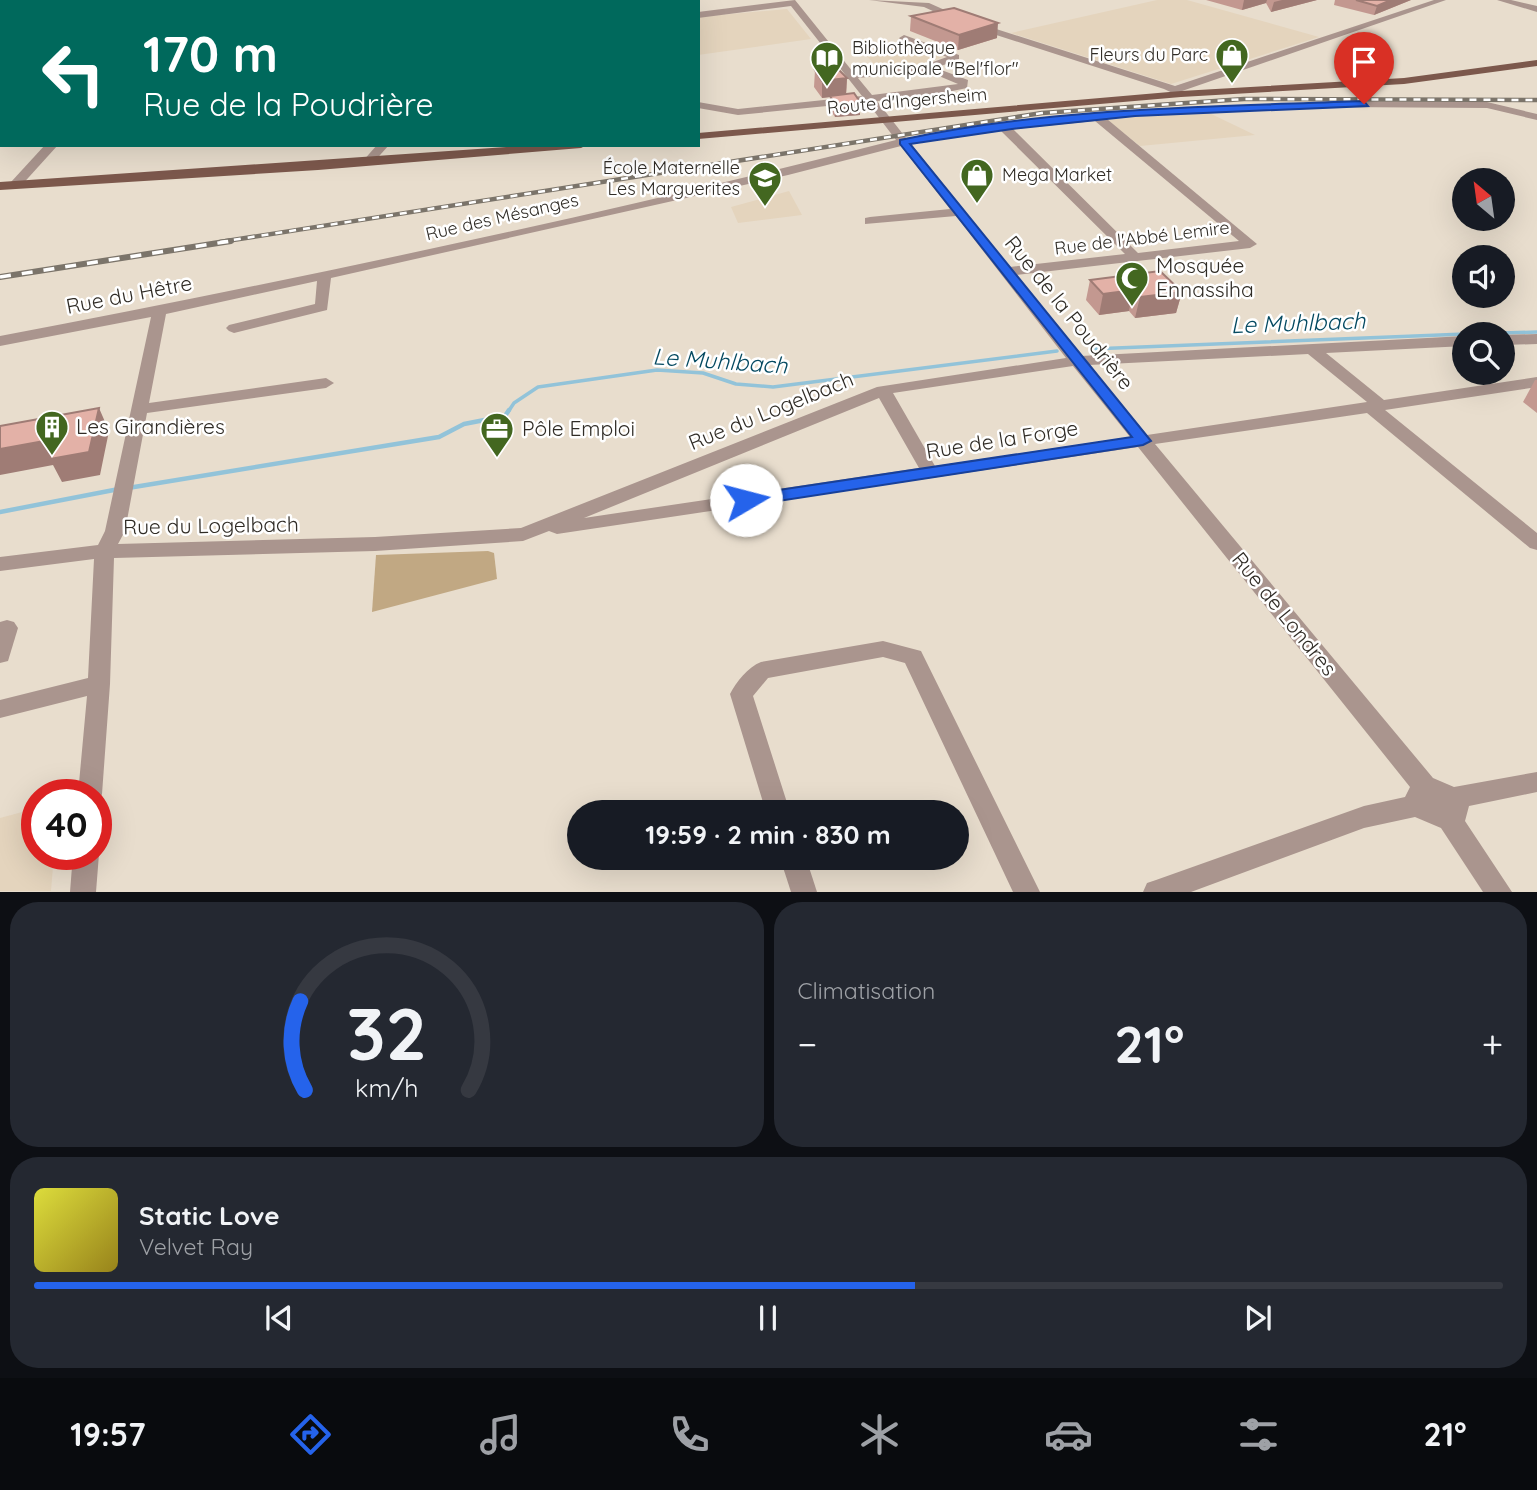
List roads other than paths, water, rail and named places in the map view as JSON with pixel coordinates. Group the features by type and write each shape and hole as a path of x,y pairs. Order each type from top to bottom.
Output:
{"main road":[{"name":"Route d'Ingersheim","path":"700,136 886,121 1177,92 1222,92 1405,81 1458,76 1537,63"},
{"path":"0,186 318,166 557,147"}],"street":[{"path":"873,0 926,5 962,21 1177,92 1208,78 1441,0"},
{"path":"1501,0 1537,9"},
{"path":"700,15 793,1"},
{"name":"Rue de la Poudrière","path":"793,1 1077,362 1143,441"},
{"path":"852,75 926,67 956,57 904,38"},
{"path":"700,105 738,112 950,90 963,86 964,82 926,67"},
{"path":"1208,78 1208,82 1222,92"},
{"name":"Rue des Mésanges","path":"265,289 903,142 1004,127 1096,116 1257,106 1487,105 1537,117"},
{"name":"Rue de l'Abbé Lemire","path":"1007,272 1250,244 1096,116"},
{"path":"1004,127 1134,256"},
{"path":"15,185 50,147"},
{"path":"368,162 381,147"},
{"path":"391,147 398,160"},
{"path":"870,221 961,212"},
{"path":"234,328 322,307 324,275"},
{"name":"Rue du Hêtre","path":"0,341 159,312 265,289"},
{"path":"91,779 99,684 104,551 115,531 159,312"},
{"path":"1515,340 1537,339"},
{"name":"Rue du Logelbach","path":"0,564 104,551 375,544 523,534 883,390 1077,362 1309,347 1452,342"},
{"path":"1309,347 1537,543"},
{"name":"Rue de la Forge","path":"523,534 1537,382"},
{"path":"139,410 326,383"},
{"path":"883,390 931,474"},
{"name":"Rue de Londres","path":"1143,441 1423,796"},
{"path":"666,479 672,498 681,509"},
{"path":"0,630 7,628 0,655"},
{"path":"774,800 741,694 761,671 883,649 913,657 1027,891"},
{"path":"0,709 99,684"},
{"path":"1156,891 1423,796 1433,815 1537,782"},
{"path":"1450,808 1499,891"},
{"path":"83,891 85,870"},
{"path":"797,870 804,891"}],"waterway":[{"name":"Le Muhlbach","path":"1515,333 1537,332"},
{"name":"Le Muhlbach","path":"1091,349 1452,335"},
{"name":"Le Muhlbach","path":"508,412 514,403 538,387 657,370 703,373 736,384 773,387 1057,351"},
{"name":"Le Muhlbach","path":"128,488 439,437 464,424 505,416 509,410"},
{"path":"0,512 119,489"}],"railway":[{"path":"220,242 1042,113 1244,99 1537,100"},
{"path":"0,277 231,241"}],"place":[{"name":"Fleurs du Parc","path":"1232,85"},
{"name":"Bibliothèque municipale \"Bel'flor\"","path":"827,88"},
{"name":"Mega Market","path":"977,205"},
{"name":"École Maternelle Les Marguerites","path":"765,208"},
{"name":"Mosquée Ennassiha","path":"1132,308"},
{"name":"Les Girandières","path":"52,457"},
{"name":"Pôle Emploi","path":"497,459"}]}
